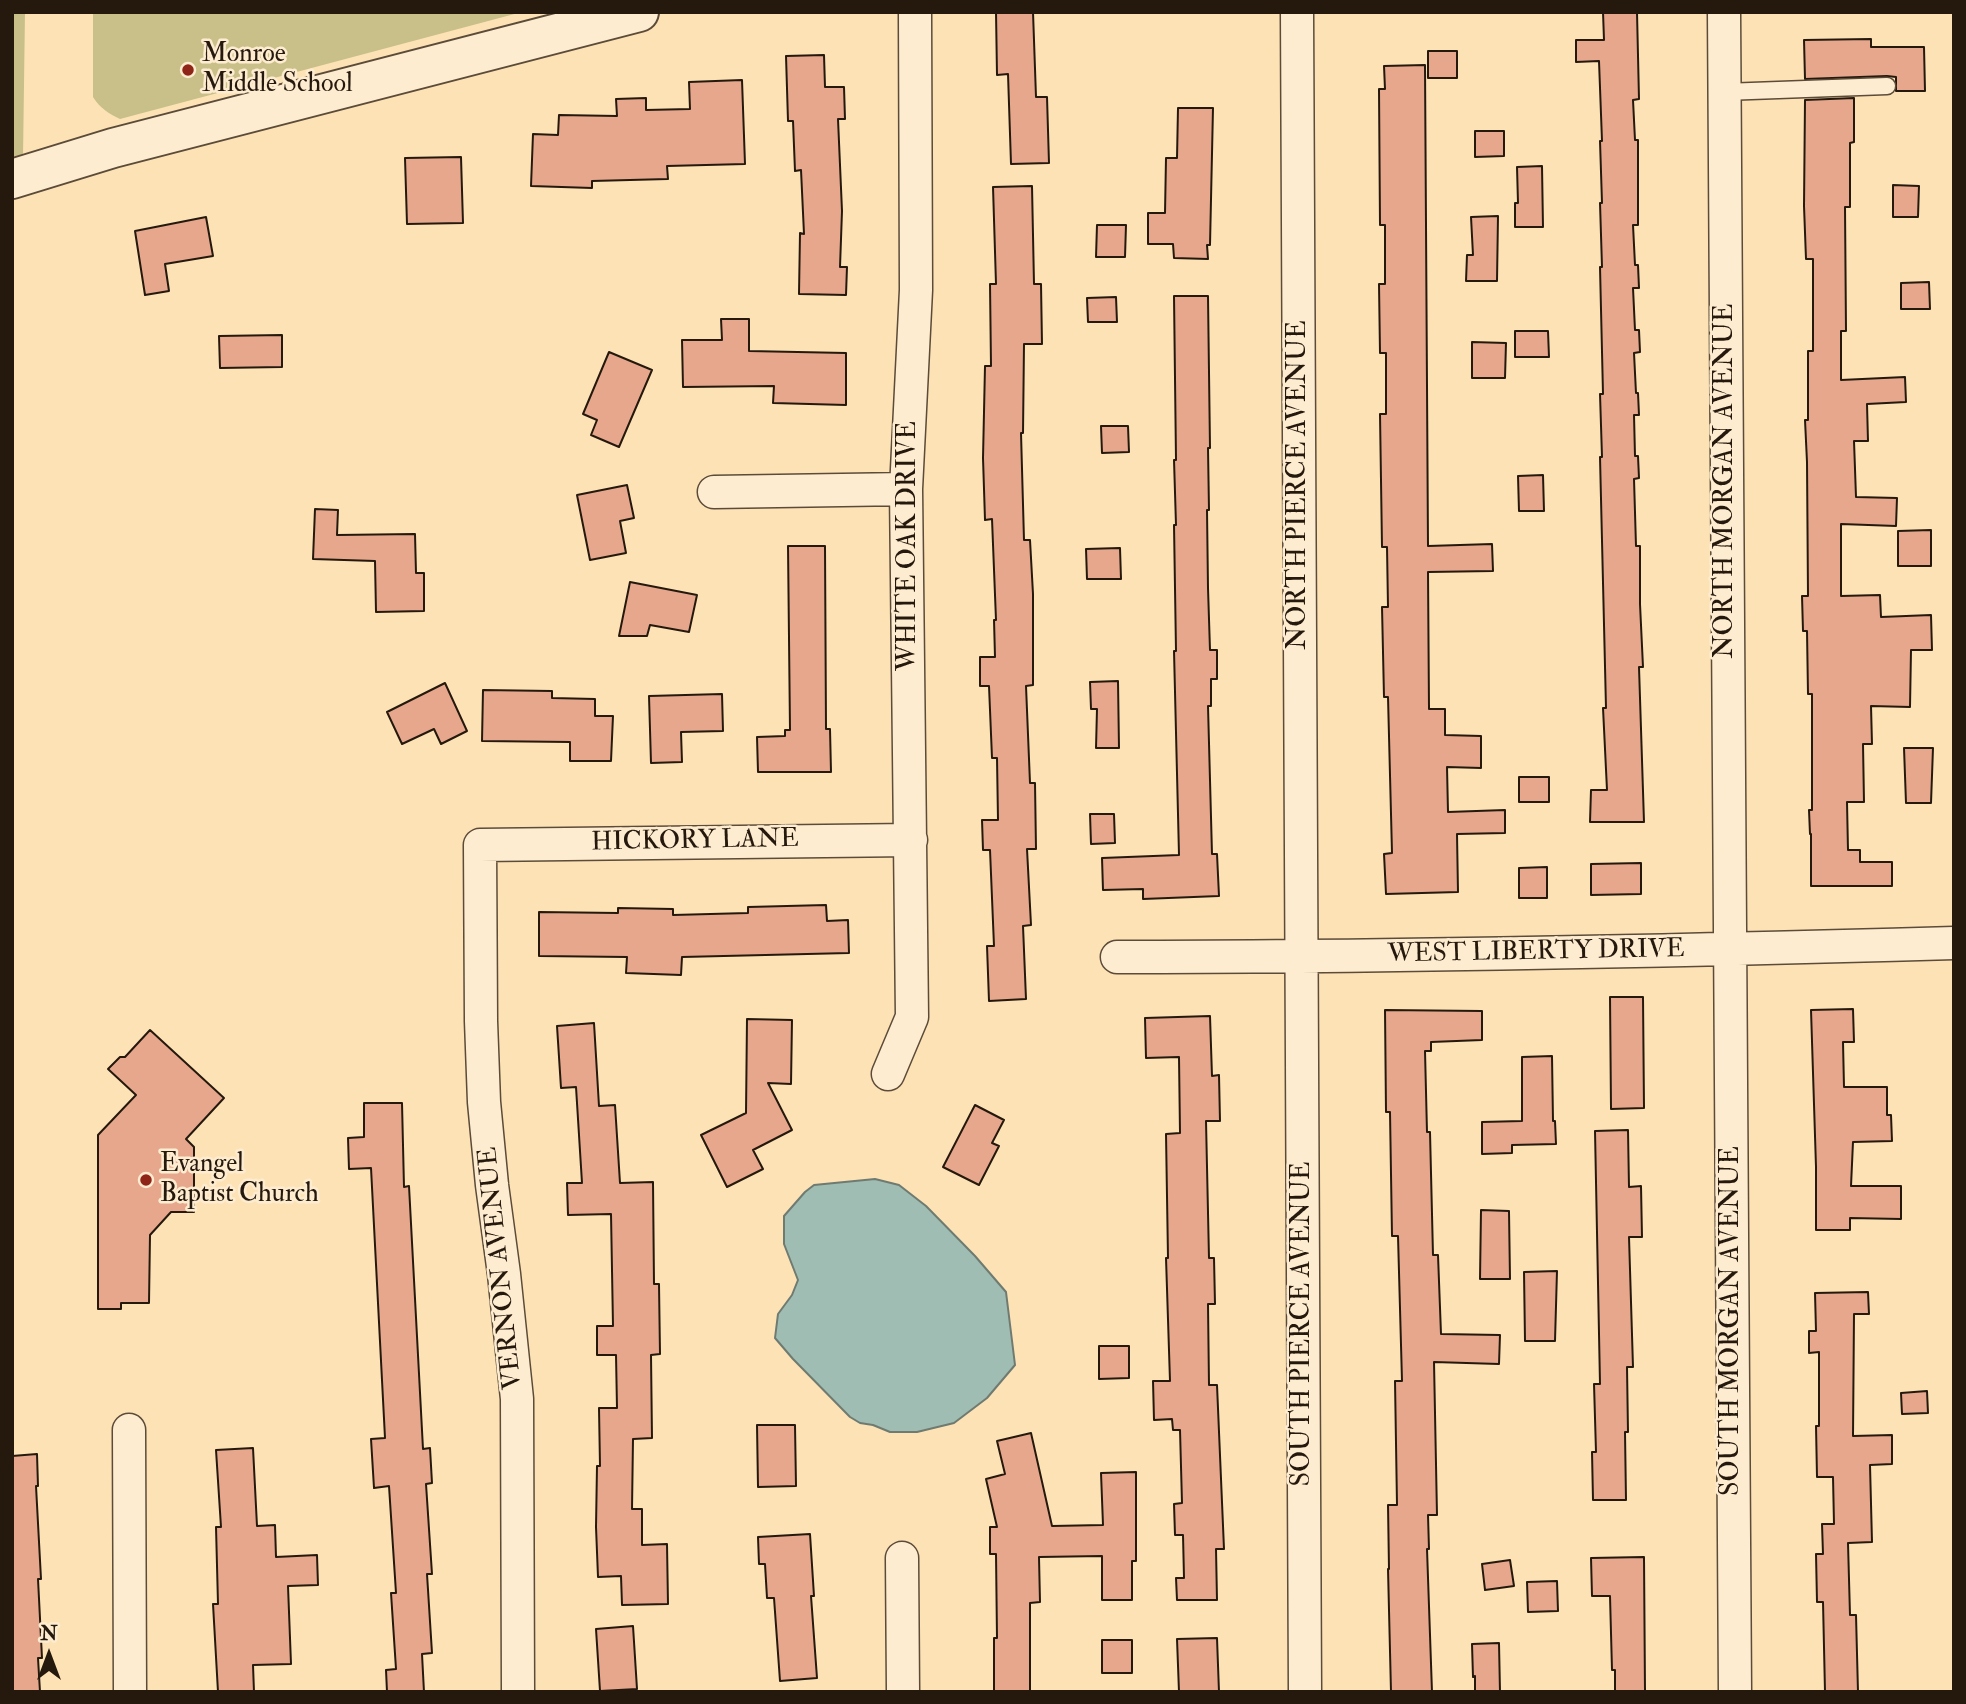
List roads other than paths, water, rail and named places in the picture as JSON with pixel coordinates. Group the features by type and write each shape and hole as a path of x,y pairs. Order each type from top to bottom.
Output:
{"street":[{"path":"12,179 113,148 639,12"},
{"name":"WHITE OAK DRIVE","path":"888,1074 912,1017 906,489 916,290 915,12"},
{"name":"NORTH PIERCE AVENUE","path":"1297,12 1300,957"},
{"name":"NORTH MORGAN AVENUE","path":"1724,12 1729,950"},
{"path":"713,492 906,489"},
{"name":"HICKORY LANE","path":"480,845 911,840"},
{"name":"VERNON AVENUE","path":"480,845 484,1102 517,1399 518,1692"},
{"name":"WEST LIBERTY DRIVE","path":"1117,957 1729,950 1954,943"},
{"name":"SOUTH MORGAN AVENUE","path":"1729,950 1735,1692"},
{"name":"SOUTH PIERCE AVENUE","path":"1300,957 1305,1692"},
{"path":"129,1430 130,1692"},
{"path":"902,1558 903,1692"}],"lane":[{"path":"1724,92 1887,86"}],"water":[{"path":"875,1179 899,1185 926,1206 1006,1292 1015,1365 987,1398 954,1423 917,1432 890,1432 860,1423 850,1417 775,1338 778,1314 792,1295 798,1280 784,1244 784,1216 814,1185"}],"place":[{"name":"Monroe Middle School","path":"188,70"},
{"name":"Evangel Baptist Church","path":"146,1180"}]}
